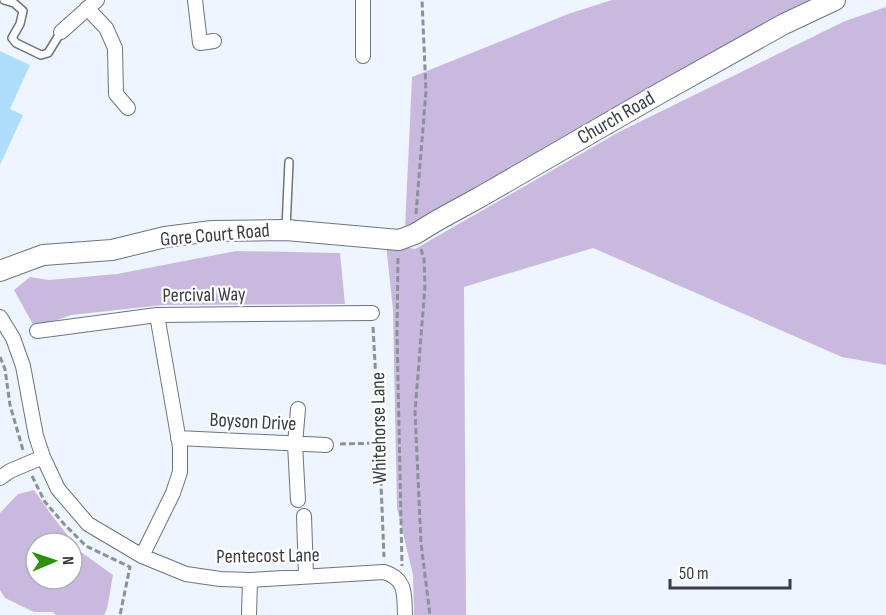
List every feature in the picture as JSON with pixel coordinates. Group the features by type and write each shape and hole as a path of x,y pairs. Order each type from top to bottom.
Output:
{"street":[{"path":"195,0 200,43 214,41"},
{"path":"363,0 363,56"},
{"name":"Church Road","path":"407,237 784,24 835,0"},
{"path":"61,32 92,4 115,48 116,94 128,108"},
{"name":"Gore Court Road","path":"0,271 43,255 112,250 165,237 212,231 286,230 407,237"},
{"name":"Percival Way","path":"37,331 157,315 372,313"},
{"path":"142,556 173,493 180,472 178,438 157,315"},
{"name":"Pentecost Lane","path":"0,317 13,338 22,366 36,436 43,457 58,489 88,524 142,556 186,574 220,579 250,580 384,572"},
{"path":"298,409 296,444 298,500"},
{"name":"Boyson Drive","path":"178,438 326,445"},
{"path":"0,478 10,471 43,457"},
{"path":"304,516 306,576"},
{"path":"384,572 399,580 403,589 405,615"},
{"path":"249,615 250,580"}],"lane":[{"path":"4,0 14,3 23,11 20,24 12,38 15,43 42,55 48,52 61,32"},
{"path":"286,230 289,162"}],"path":[{"name":"Whitehorse Lane","path":"399,580 402,568 397,367 407,237 426,91 422,0"},
{"path":"407,237 424,259 425,286 415,412 421,543 430,615"},
{"path":"372,313 380,443 384,572"},
{"path":"0,357 5,369 10,405 27,464"},
{"path":"326,445 380,443"},
{"path":"112,559 130,567 120,615"}],"shaded area":[{"path":"612,0 826,0 405,229 412,77 568,14"},
{"path":"886,7 886,365 842,357 593,248 464,287 466,615 414,615 413,575 397,508 393,310 386,244 415,249 619,132 845,21"},
{"path":"236,251 340,253 345,304 163,305 71,315 35,328 14,290 30,277 49,280 117,274"},
{"path":"34,490 64,531 24,531 24,591 84,591 84,554 113,575 104,615 56,615 53,612 34,612 5,598 0,590 0,513 18,494"}],"building":[{"path":"0,51 30,65 10,109 23,115 0,165"}]}
